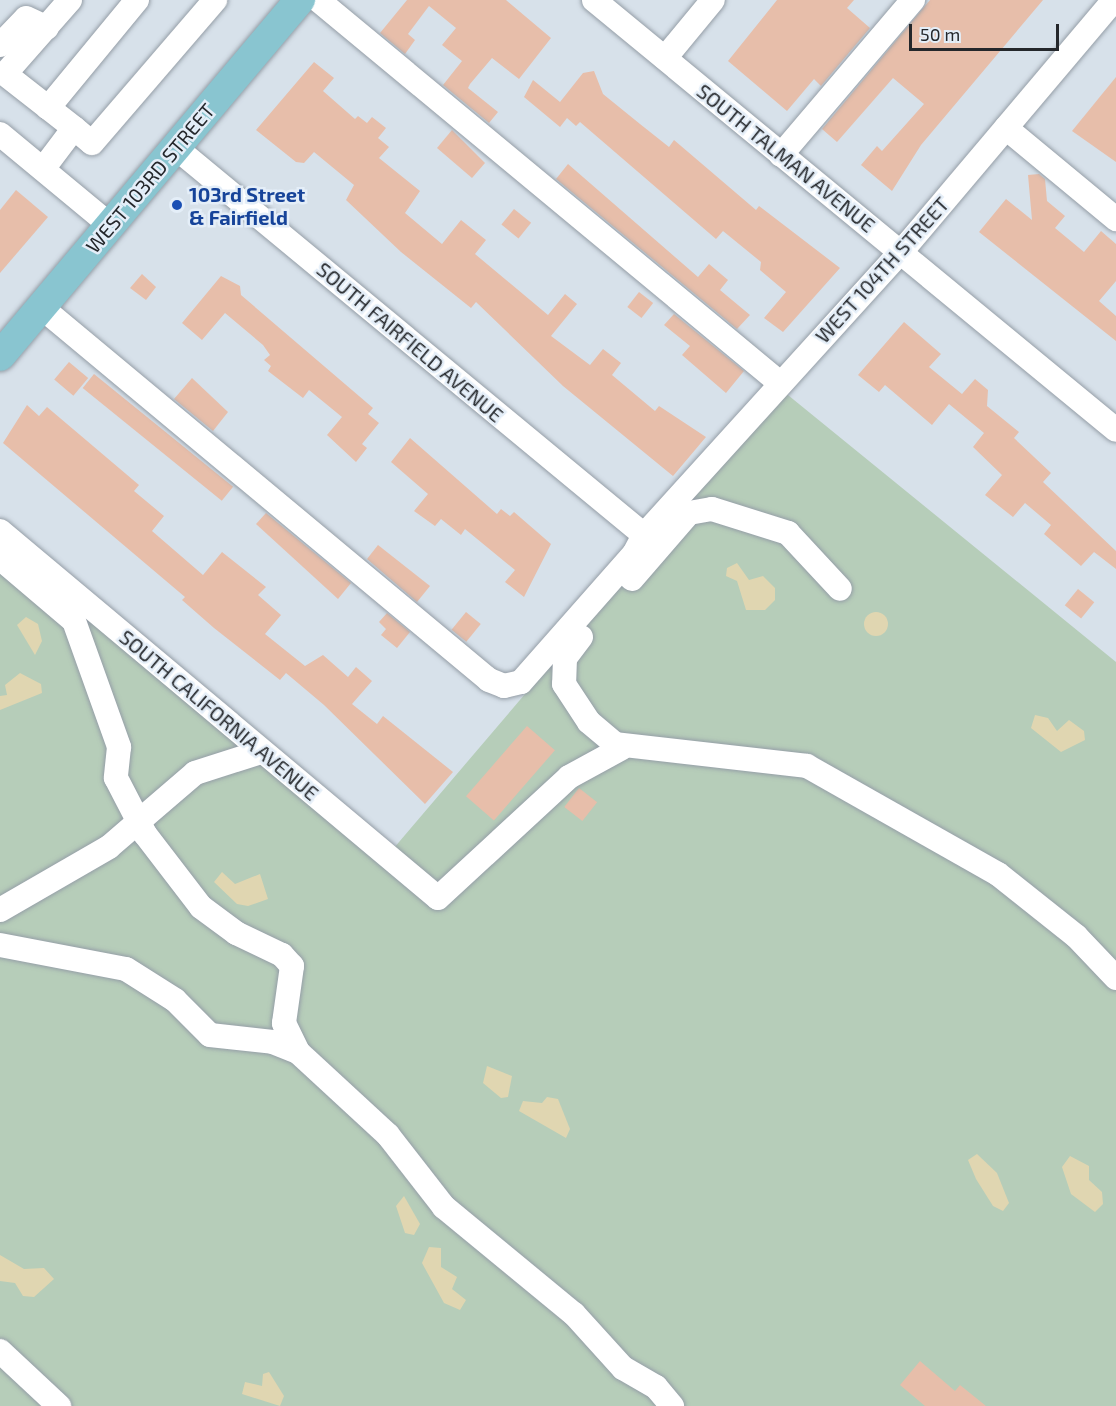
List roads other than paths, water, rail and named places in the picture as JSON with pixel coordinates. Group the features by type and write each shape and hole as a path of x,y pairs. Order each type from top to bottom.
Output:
{"main road":[{"name":"WEST 103RD STREET","path":"0,356 300,0"}],"street":[{"path":"70,0 3,74 92,142 215,0"},
{"path":"48,108 137,0"},
{"path":"318,0 780,383"},
{"name":"SOUTH TALMAN AVENUE","path":"594,0 1116,430"},
{"path":"664,58 713,0"},
{"path":"782,155 913,0"},
{"name":"WEST 104TH STREET","path":"41,307 489,680 504,686 536,670 644,535 901,252 1114,0"},
{"path":"0,45 26,18 47,28"},
{"path":"43,169 74,128"},
{"path":"1006,128 1116,219"},
{"path":"0,134 110,225"},
{"name":"SOUTH FAIRFIELD AVENUE","path":"176,148 644,535"},
{"path":"840,589 788,533 725,511 689,513 572,647 563,667 564,684 577,707 622,748 766,758 813,769 991,869 1076,936 1116,978"},
{"name":"SOUTH CALIFORNIA AVENUE","path":"0,531 438,898 569,777 622,748"},
{"path":"0,558 74,621 91,681 117,741 116,778 138,823 201,907 288,960 293,974 284,1023 298,1052"},
{"path":"0,910 73,871 138,823 195,773 261,752"},
{"path":"0,945 126,969 175,1000 210,1035 273,1042 298,1052 381,1128 444,1207 574,1314 623,1368 656,1387 672,1406"},
{"path":"0,1351 59,1406"}],"place":[{"name":"103rd Street & Fairfield","path":"177,205"}]}
